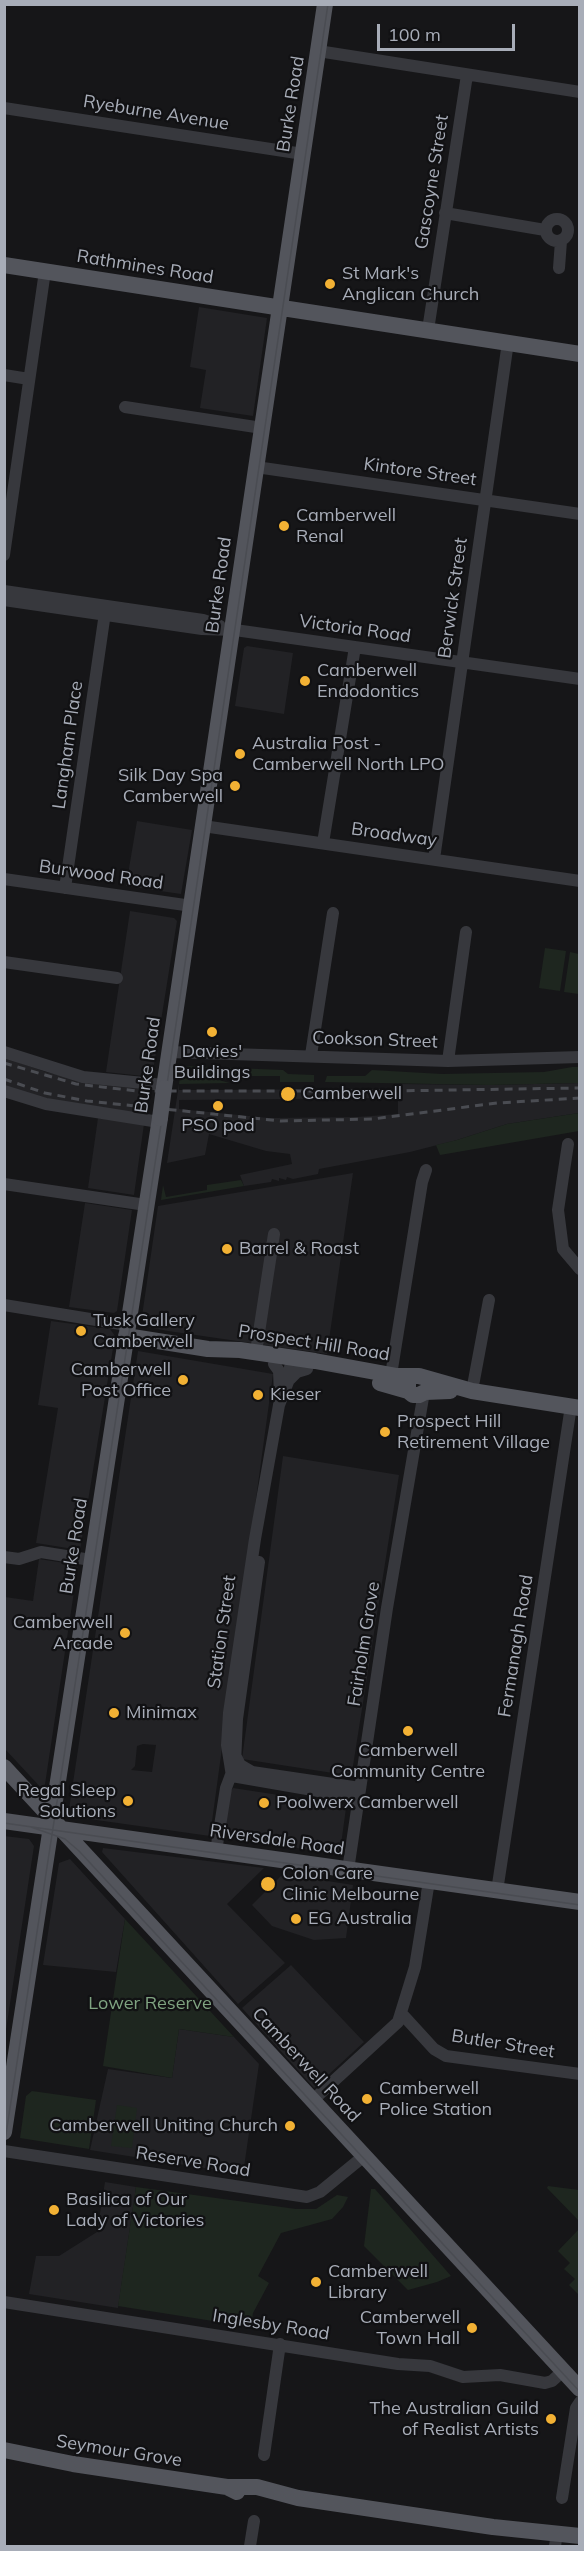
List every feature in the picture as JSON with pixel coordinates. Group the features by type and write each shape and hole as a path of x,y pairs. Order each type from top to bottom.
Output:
{"main road":[{"name":"Burke Road","path":"4,2132 11,2044 55,1825 91,1560 192,906 325,4"},
{"name":"Rathmines Road","path":"4,265 579,354"},
{"name":"Prospect Hill Road","path":"126,1330 297,1367 344,1370 411,1385 575,1407"},
{"name":"Camberwell Road","path":"4,1767 55,1825 563,2371 578,2384"},
{"name":"Riversdale Road","path":"4,1821 55,1825 216,1851 579,1902"},
{"name":"Seymour Grove","path":"4,2450 41,2459 227,2487 238,2493 264,2498 298,2498 493,2527 579,2546"},
{"path":"4,2460 18,2462 41,2459"},
{"name":"Seymour Grove","path":"556,2540 579,2536"}],"street":[{"path":"318,51 579,92"},
{"name":"Gascoyne Street","path":"428,330 467,75"},
{"name":"Ryeburne Avenue","path":"4,108 303,154"},
{"path":"445,213 545,230"},
{"path":"559,268 561,241 567,230 563,221 553,220 546,225 545,230 548,237 561,241"},
{"path":"4,555 45,271"},
{"name":"Berwick Street","path":"434,859 508,342"},
{"path":"4,375 29,379"},
{"path":"125,407 262,428"},
{"name":"Kintore Street","path":"256,467 579,514"},
{"name":"Victoria Road","path":"4,591 105,610"},
{"name":"Victoria Road","path":"4,600 203,620 232,630 579,679"},
{"name":"Langham Place","path":"65,888 105,610"},
{"path":"323,843 355,647"},
{"name":"Broadway","path":"203,826 579,881"},
{"name":"Burwood Road","path":"4,879 192,906"},
{"path":"310,1055 333,913"},
{"path":"448,1061 466,932"},
{"path":"4,962 117,978"},
{"path":"4,1052 83,1077 164,1087"},
{"name":"Cookson Street","path":"169,1052 448,1061 579,1058"},
{"path":"4,1091 46,1104 159,1120"},
{"path":"568,1144 558,1210 563,1249 579,1269"},
{"name":"Fairholm Grove","path":"348,1869 417,1423 411,1385 422,1182 426,1170"},
{"path":"4,1184 146,1205"},
{"path":"255,1357 274,1234"},
{"path":"476,1392 486,1299 502,1305"},
{"path":"4,1305 126,1330"},
{"name":"Station Street","path":"279,1405 297,1367"},
{"name":"Station Street","path":"232,1776 235,1699 279,1405 280,1373 297,1367"},
{"name":"Fermanagh Road","path":"496,1891 575,1407"},
{"path":"4,1557 19,1559 41,1552 91,1560"},
{"name":"Station Street","path":"216,1851 226,1790 236,1757 232,1741"},
{"path":"236,1757 240,1765 250,1772 359,1793"},
{"path":"232,1776 289,1781"},
{"path":"313,2100 398,2022 415,1967 429,1881"},
{"name":"Butler Street","path":"402,2014 434,2049 446,2056 579,2074"},
{"name":"Reserve Road","path":"4,2151 307,2197 316,2194 364,2156"},
{"name":"Inglesby Road","path":"4,2302 398,2364 430,2366 466,2377 500,2375 545,2383 552,2381 563,2371"},
{"path":"264,2455 280,2344"},
{"path":"562,2498 576,2408 579,2402"},
{"path":"250,2547 254,2521"}],"shaded area":[{"path":"199,307 267,318 253,416 200,408 206,370 190,367"},
{"path":"247,646 293,653 284,714 235,706 244,648"},
{"path":"137,821 192,830 181,894 126,886"},
{"path":"130,911 174,918 177,921 152,1077 106,1072"},
{"path":"4,1057 46,1072 99,1084 150,1088 146,1116 59,1102 5,1087"},
{"path":"579,1083 579,1113 507,1124 410,1152 319,1169 318,1174 293,1179 287,1177 286,1180 279,1178 279,1181 272,1179 271,1182 244,1186 240,1175 292,1164 290,1154 266,1151 209,1134 205,1155 167,1163 179,1084 179,1090 397,1089 398,1084","holes":["398,1098 398,1114 269,1118 179,1109 179,1100"]},
{"path":"98,1118 144,1124 134,1195 88,1188"},
{"path":"353,1173 327,1354 143,1326 141,1323 158,1206"},
{"path":"85,1203 132,1210 117,1311 114,1313 69,1307"},
{"path":"51,1321 110,1329 115,1336 80,1550 36,1543 58,1408 38,1405"},
{"path":"138,1351 273,1374 210,1836 68,1816","holes":["156,1745 152,1772 131,1770 135,1766 137,1746"]},
{"path":"283,1456 399,1475 352,1772 346,1775 242,1759"},
{"path":"39,1559 78,1565 44,1791 4,1748 5,1597 33,1601"},
{"path":"233,1788 344,1805 346,1808 340,1852 337,1854 223,1837 230,1792"},
{"path":"4,1836 29,1839 34,1846 6,2030"},
{"path":"103,1848 264,1868 227,1904 285,1963 238,2004 102,1852"},
{"path":"70,1859 125,1919 116,1972 43,1965 59,1863"},
{"name":"EG Australia","path":"283,1874 353,1885 346,1938 314,1940 272,1926 252,1905"},
{"path":"291,1965 364,2042 314,2088 242,2008"},
{"path":"179,2029 234,2037 259,2064 243,2174 90,2150 108,2069 172,2078"},
{"path":"105,2182 136,2187 118,2308 29,2294 36,2256 59,2256 97,2232"}],"green space":[{"path":"545,948 566,951 560,991 539,988"},
{"path":"570,952 579,954 579,994 564,992"},
{"path":"185,1066 283,1070 288,1074 314,1075 314,1082 280,1082 280,1076 245,1076 245,1080 230,1080"},
{"path":"579,1067 579,1083 489,1085 325,1082 327,1076 365,1076 372,1070 442,1074 544,1072"},
{"path":"181,1069 226,1082 230,1083 179,1084"},
{"path":"579,1113 579,1131 440,1155 436,1145 507,1124"},
{"path":"241,1180 244,1186 161,1200 163,1185 166,1197 207,1190 207,1185"},
{"name":"Lower Reserve","path":"125,1919 234,2037 179,2029 172,2078 103,2066"},
{"path":"32,2091 96,2100 89,2149 20,2138 26,2096"},
{"path":"117,2105 137,2108 132,2148 111,2146"},
{"path":"548,2186 579,2190 579,2221 547,2188"},
{"path":"136,2187 296,2209 316,2209 337,2195 348,2197 343,2207 332,2219 281,2233 258,2276 269,2283 253,2313 251,2327 118,2306"},
{"path":"371,2189 375,2189 451,2276 408,2290 364,2246"},
{"path":"579,2229 579,2295 569,2285 575,2279 564,2269 570,2263 558,2251"}],"tram line":[{"path":"4,2147 162,1118 328,4"},
{"path":"4,1823 580,1905"},
{"path":"31,1827 65,1839 79,1851 580,2392"}],"railway":[{"path":"4,1063 76,1084 137,1091 580,1088"},
{"path":"4,1079 45,1093 87,1101 281,1121 373,1119 497,1103 580,1098"}],"place":[{"name":"St Mark's Anglican Church","path":"330,284"},
{"name":"Camberwell Renal","path":"284,526"},
{"name":"Camberwell Endodontics","path":"305,681"},
{"name":"Australia Post - Camberwell North LPO","path":"240,754"},
{"name":"Silk Day Spa Camberwell","path":"235,786"},
{"name":"Davies' Buildings","path":"212,1032"},
{"name":"Camberwell","path":"288,1094"},
{"name":"PSO pod","path":"218,1106"},
{"name":"Barrel & Roast","path":"227,1249"},
{"name":"Tusk Gallery Camberwell","path":"81,1331"},
{"name":"Camberwell Post Office","path":"183,1380"},
{"name":"Kieser","path":"258,1395"},
{"name":"Prospect Hill Retirement Village","path":"385,1432"},
{"name":"Camberwell Arcade","path":"125,1633"},
{"name":"Minimax","path":"114,1713"},
{"name":"Camberwell Community Centre","path":"408,1731"},
{"name":"Regal Sleep Solutions","path":"128,1801"},
{"name":"Poolwerx Camberwell","path":"264,1803"},
{"name":"Colon Care Clinic Melbourne","path":"268,1884"},
{"name":"EG Australia","path":"296,1919"},
{"name":"Camberwell Police Station","path":"367,2099"},
{"name":"Camberwell Uniting Church","path":"290,2126"},
{"name":"Basilica of Our Lady of Victories","path":"54,2210"},
{"name":"Camberwell Library","path":"316,2282"},
{"name":"Camberwell Town Hall","path":"472,2328"},
{"name":"The Australian Guild of Realist Artists","path":"551,2419"}]}
